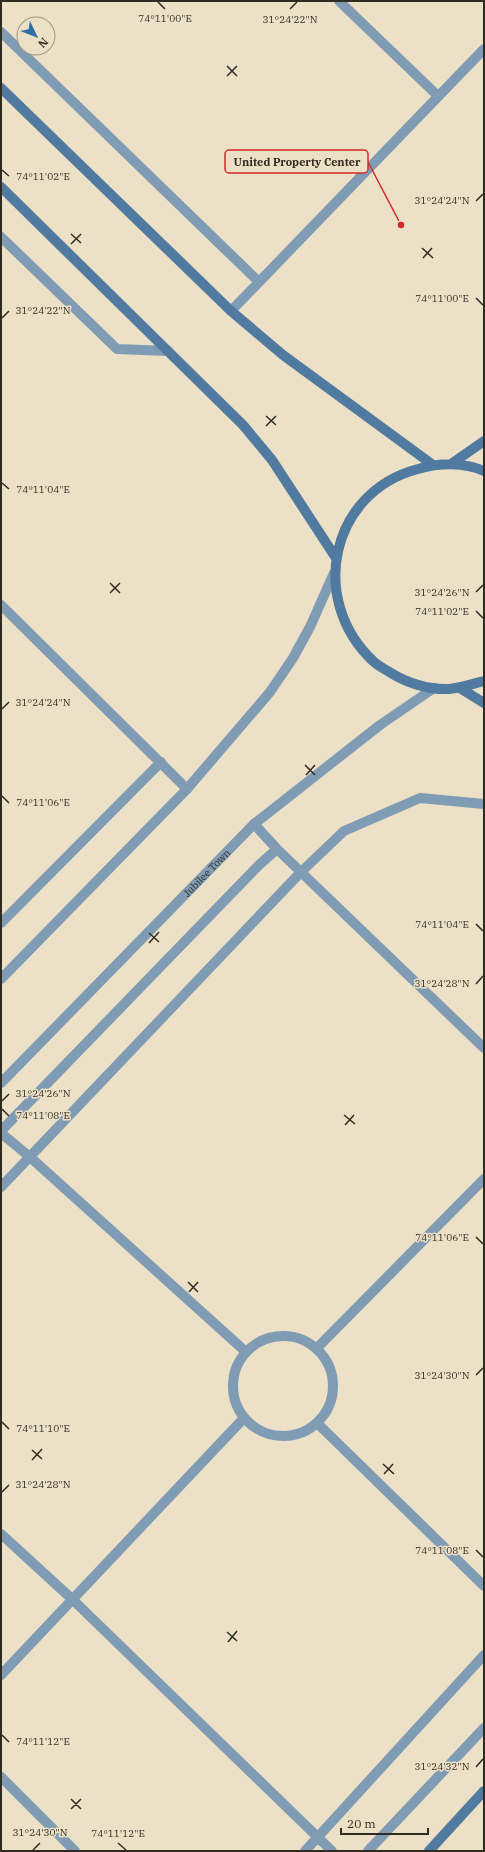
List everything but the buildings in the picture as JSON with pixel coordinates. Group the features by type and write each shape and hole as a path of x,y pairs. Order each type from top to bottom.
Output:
{"main road":[{"path":"1,88 231,311 284,355 433,465"},
{"path":"1,187 243,425 272,460 336,558"},
{"path":"450,464 484,442"},
{"path":"484,471 450,464 433,465 405,472 380,486 359,506 344,531 336,558 334,573 338,606 352,637 374,662 402,680 434,688 460,688 484,681"},
{"path":"460,688 484,703"},
{"path":"429,1851 484,1791"}],"street":[{"path":"339,1 438,96"},
{"path":"1,32 259,282"},
{"path":"231,311 484,48"},
{"path":"1,237 117,349 168,351"},
{"path":"1,979 187,789 270,692 293,658 310,627 334,573"},
{"path":"1,604 187,789"},
{"name":"Jubilee Town","path":"1,1083 254,824 380,725 434,688"},
{"path":"1,923 161,762"},
{"path":"1,1187 301,872 344,831 420,798 484,804"},
{"path":"254,824 277,849 484,1048"},
{"path":"246,1352 30,1156 1,1132 253,870 277,849"},
{"path":"317,1348 484,1179"},
{"path":"294,1336 317,1348 332,1371 332,1400 318,1424 293,1436 266,1434 244,1418 233,1397 234,1373 246,1352 268,1338 294,1336"},
{"path":"1,1675 244,1418"},
{"path":"318,1424 484,1586"},
{"path":"1,1534 72,1599 332,1851"},
{"path":"305,1851 484,1655"},
{"path":"368,1851 484,1728"},
{"path":"1,1777 75,1851"}],"place":[{"name":"United Property Center","path":"401,225"}]}
